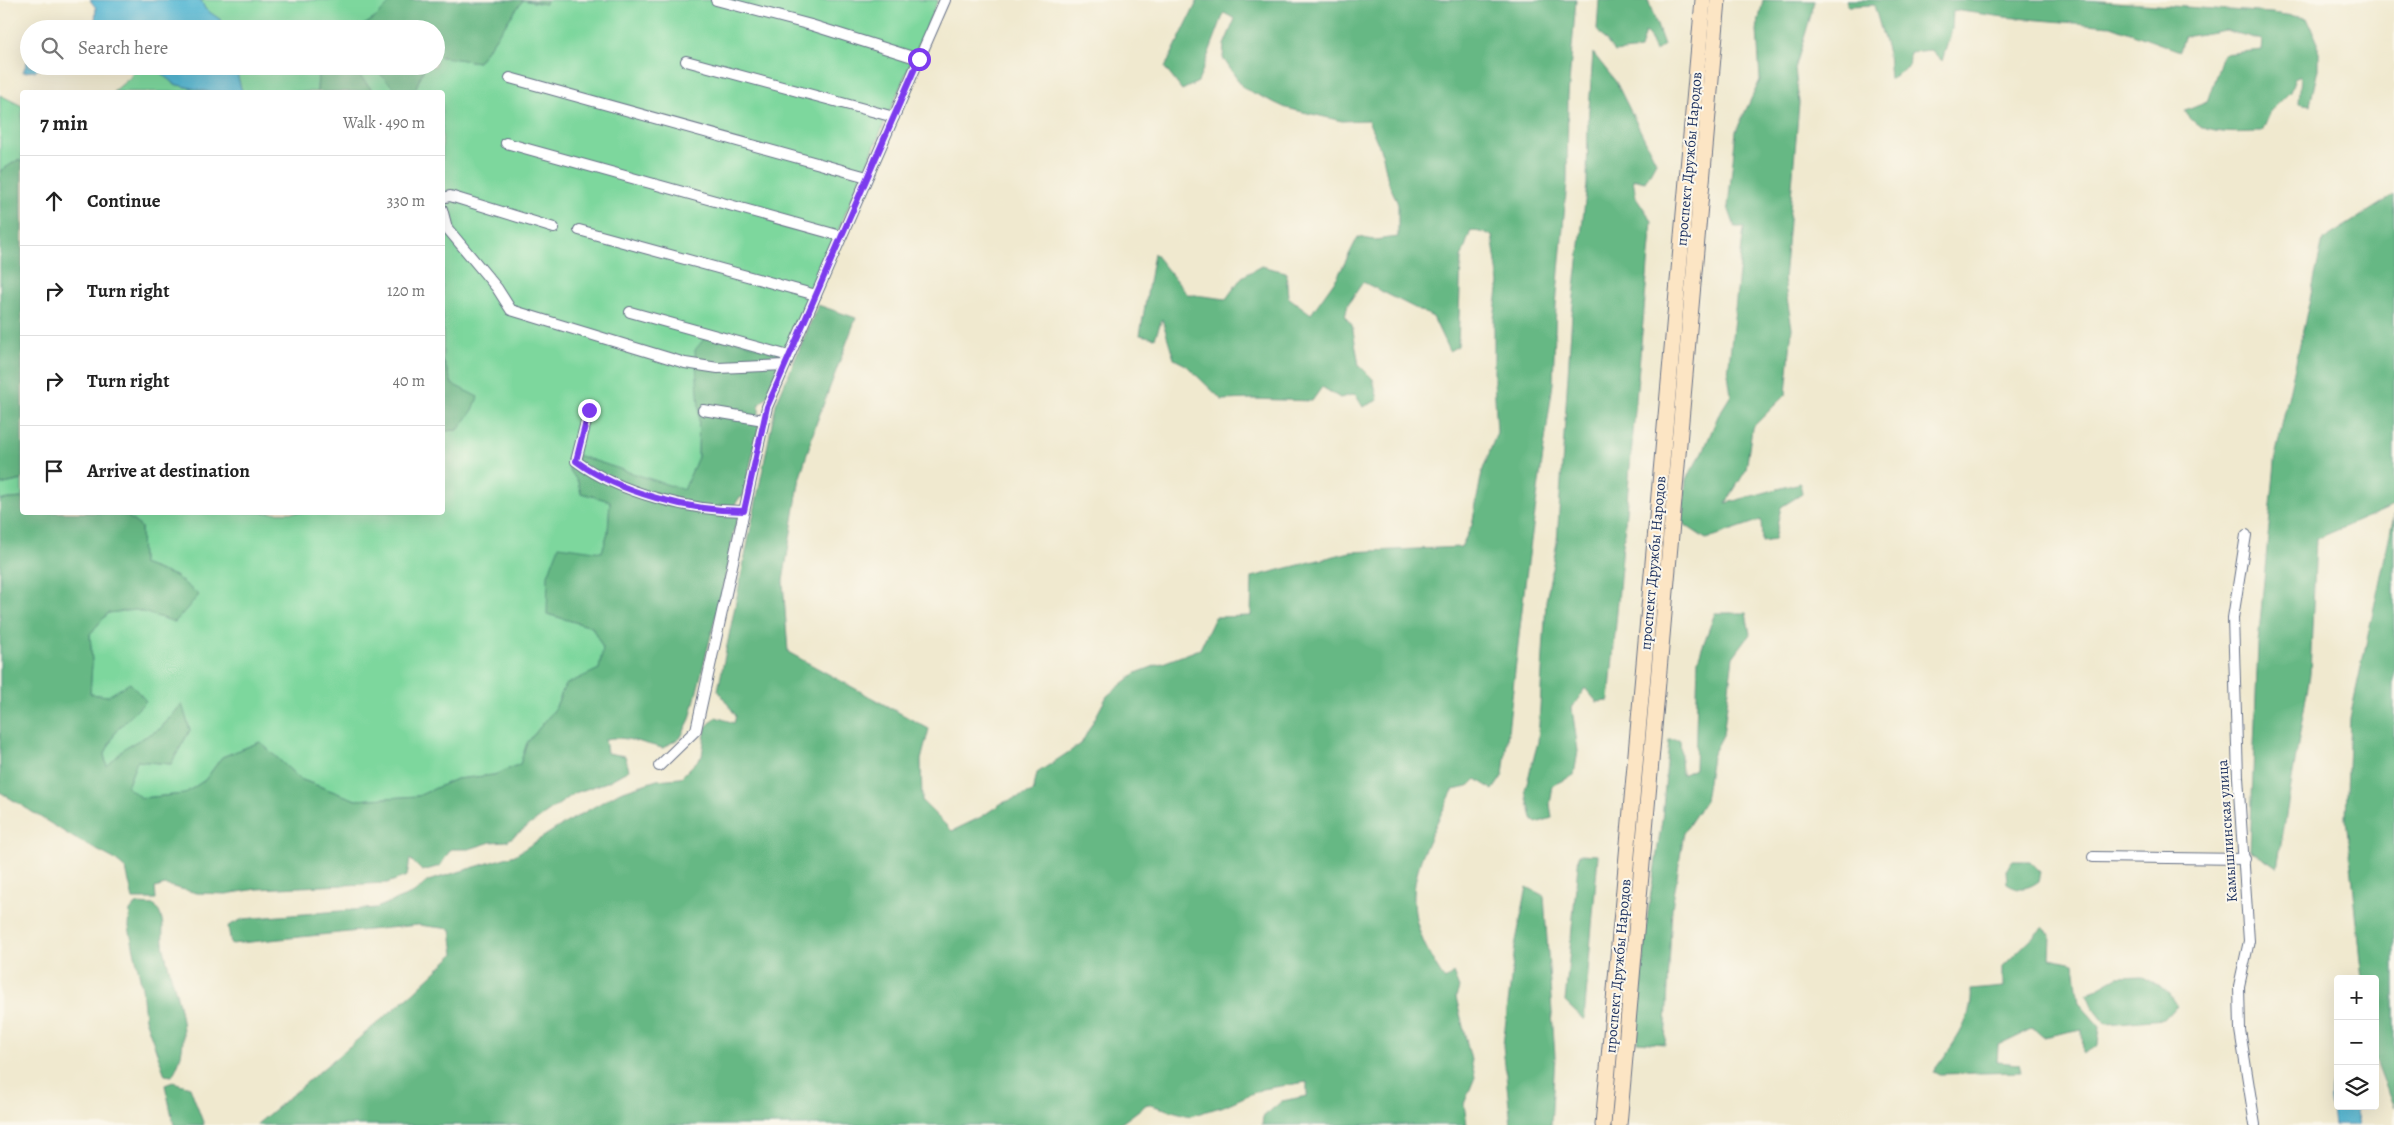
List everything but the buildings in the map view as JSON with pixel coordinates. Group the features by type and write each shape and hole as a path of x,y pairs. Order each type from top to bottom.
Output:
{"main road":[{"name":"проспект Дружбы Народов","path":"1603,1125 1703,0"},
{"name":"проспект Дружбы Народов","path":"1619,1125 1718,0"}],"street":[{"path":"716,0 811,25 919,59"},
{"path":"659,766 696,730 767,407 945,0"},
{"path":"686,61 894,117"},
{"path":"510,78 867,177"},
{"path":"506,143 842,236"},
{"path":"445,197 450,196 554,228"},
{"path":"445,220 451,234 497,288 511,310 684,363 718,368 787,361"},
{"path":"579,230 816,295"},
{"path":"630,312 787,361"},
{"path":"589,410 576,461 595,475 652,496 719,511 744,511"},
{"path":"703,410 764,420"},
{"name":"Камышлинская улица","path":"2246,535 2233,618 2238,776 2249,941 2239,986 2240,1030 2255,1125"},
{"path":"2093,857 2245,859"}],"green space":[{"path":"201,0 393,0 372,20 221,20 205,9"},
{"path":"393,0 523,0 478,62 445,57 445,20 372,20"},
{"path":"523,0 544,4 547,0 938,0 784,355 699,407 698,457 684,491 580,456 569,469 578,482 581,493 610,501 608,532 602,552 547,614 592,627 603,648 599,670 565,685 555,709 527,743 520,764 494,775 456,779 418,796 356,800 300,779 260,742 222,757 205,780 184,794 142,798 127,787 137,761 171,764 190,730 181,705 160,729 126,747 107,766 104,755 116,731 146,701 90,694 92,663 90,634 108,613 136,609 175,622 175,576 142,564 141,527 126,515 445,515 445,431 458,430 452,384 445,365 445,90 415,90 421,75 445,75 445,57 478,62"},
{"path":"523,0 547,0 545,4"},
{"path":"1198,0 1576,0 1568,96 1567,182 1556,305 1553,383 1525,584 1503,775 1493,790 1476,779 1468,787 1453,790 1428,841 1415,885 1414,906 1419,928 1429,953 1445,980 1453,973 1459,988 1456,997 1475,1077 1464,1104 1467,1125 1262,1125 1263,1117 1282,1101 1307,1096 1307,1082 1262,1089 1224,1106 1190,1116 1147,1104 1119,1125 256,1125 413,993 454,954 451,929 418,925 231,944 228,926 243,919 376,908 414,893 428,881 515,855 557,828 620,792 657,780 680,778 702,756 706,727 716,717 734,723 736,716 718,690 776,404 818,305 856,318 816,424 800,477 783,581 788,652 929,729 921,760 922,801 952,831 981,817 1002,803 1033,792 1037,773 1081,744 1107,696 1136,673 1200,649 1215,617 1251,616 1252,577 1350,552 1461,547 1472,525 1482,472 1497,432 1494,380 1494,319 1499,283 1492,235 1471,230 1461,258 1458,346 1449,351 1433,317 1363,282 1348,304 1345,317 1352,325 1359,365 1373,379 1378,400 1363,407 1355,394 1340,398 1322,387 1312,401 1222,400 1186,365 1174,359 1162,319 1155,338 1140,335 1154,253 1187,294 1226,299 1242,277 1261,266 1286,272 1288,297 1311,314 1338,276 1358,237 1374,240 1398,237 1398,204 1388,181 1383,156 1368,120 1342,121 1286,108 1243,88 1223,58 1224,45 1235,19 1224,13 1198,82 1182,90 1165,68"},
{"path":"1599,0 1648,0 1664,45 1655,52 1650,38 1645,32 1640,49 1615,52 1597,30"},
{"path":"1763,0 1815,1 1795,69 1799,103 1784,280 1792,328 1786,394 1752,428 1746,470 1726,503 1800,483 1802,494 1781,507 1774,540 1762,542 1761,520 1706,539 1682,523 1686,479 1703,452 1718,416 1731,395 1728,373 1744,227 1735,227 1728,207 1736,131 1760,80 1757,29"},
{"path":"1846,0 2085,0 2272,13 2307,18 2318,43 2318,69 2310,105 2299,103 2301,75 2295,78 2290,92 2271,111 2262,132 2219,132 2200,126 2185,111 2207,102 2223,54 2261,50 2262,40 2225,30 2184,37 2180,51 2111,26 2004,17 1953,10 1952,29 1942,61 1931,50 1910,52 1908,67 1890,79 1888,53 1874,5 1848,6"},
{"path":"1593,53 1616,82 1656,162 1645,182 1633,179 1636,197 1652,221 1609,701 1597,702 1585,688 1572,708 1578,751 1574,775 1553,785 1550,804 1552,818 1536,823 1532,818 1525,790 1538,742 1546,601 1557,542 1572,314 1587,184 1588,123"},
{"path":"132,75 163,75 174,84 200,90 115,90"},
{"path":"237,75 318,75 317,90 241,90"},
{"path":"318,75 359,75 372,90 317,90"},
{"path":"359,75 381,75 396,90 372,90"},
{"path":"381,75 421,75 415,90 396,90"},
{"path":"0,95 20,105 20,161 18,160 0,172"},
{"path":"18,160 20,161 20,480 0,485 0,171"},
{"path":"2394,195 2394,506 2316,539 2310,674 2277,868 2250,850 2258,644 2276,452 2323,240"},
{"path":"709,333 784,355 768,396 759,405 759,426 743,497 739,498 734,507 739,516 733,533 728,567 690,719 681,737 663,748 627,739 605,739 607,753 625,756 629,770 607,782 575,793 507,841 491,842 469,849 451,849 440,866 422,871 410,859 407,876 387,883 257,889 226,894 197,893 165,885 155,888 156,899 133,899 126,869 114,859 74,838 0,792 0,500 20,498 20,515 126,515 141,527 142,564 175,576 199,595 175,622 136,610 108,613 90,634 92,663 90,694 108,696 130,683 146,701 116,731 104,755 107,766 126,747 160,729 182,704 190,730 171,764 137,761 127,787 142,798 184,794 205,780 222,757 260,742 300,779 356,800 418,796 456,779 494,775 520,764 527,743 555,709 565,685 599,669 603,648 592,627 547,614 548,575 559,546 602,552 608,532 610,501 581,493 578,482 569,469 569,455 580,456 684,490 698,457 699,407 695,350"},
{"path":"445,365 452,384 478,397 473,410 458,430 445,431"},
{"path":"20,480 20,498 0,500 0,485"},
{"path":"2394,515 2394,1108 2379,1069 2379,975 2363,975 2346,818 2350,718"},
{"path":"1715,613 1746,613 1750,634 1733,657 1723,735 1712,756 1705,801 1684,832 1672,908 1665,1044 1637,1042 1647,919 1662,820 1669,740 1680,740 1682,775 1695,769 1698,659"},
{"path":"1579,854 1598,855 1584,1020 1565,1002"},
{"path":"2013,861 2030,861 2041,872 2039,881 2023,888 2007,883 2006,870"},
{"path":"1527,887 1544,896 1555,1056 1551,1125 1511,1125 1503,1045 1515,946"},
{"path":"136,904 155,905 163,922 164,949 181,1013 183,1029 183,1045 179,1061 172,1076 165,1075 145,1019 142,987 129,927 130,911"},
{"path":"2043,927 2051,935 2050,958 2074,963 2079,1003 2100,1027 2098,1045 2083,1054 2082,1029 2043,1037 2033,1028 1998,1045 1997,1062 2019,1064 2021,1072 1940,1074 1933,1072 1960,1034 1969,1013 1971,990 2003,987 2003,966"},
{"path":"2142,976 2170,994 2177,1005 2164,1019 2106,1024 2092,1006 2087,994 2117,977"},
{"path":"173,1082 190,1087 204,1125 174,1125 165,1085"}],"water":[{"path":"90,0 201,0 205,9 221,20 95,20 96,8"},
{"path":"163,75 237,75 241,90 200,90 174,84"},
{"path":"2334,1076 2334,1110 2356,1110 2359,1125 2334,1125 2331,1104"}],"route":[{"path":"589,410 576,461 595,475 652,496 719,511 744,511 767,407 919,59"}]}
